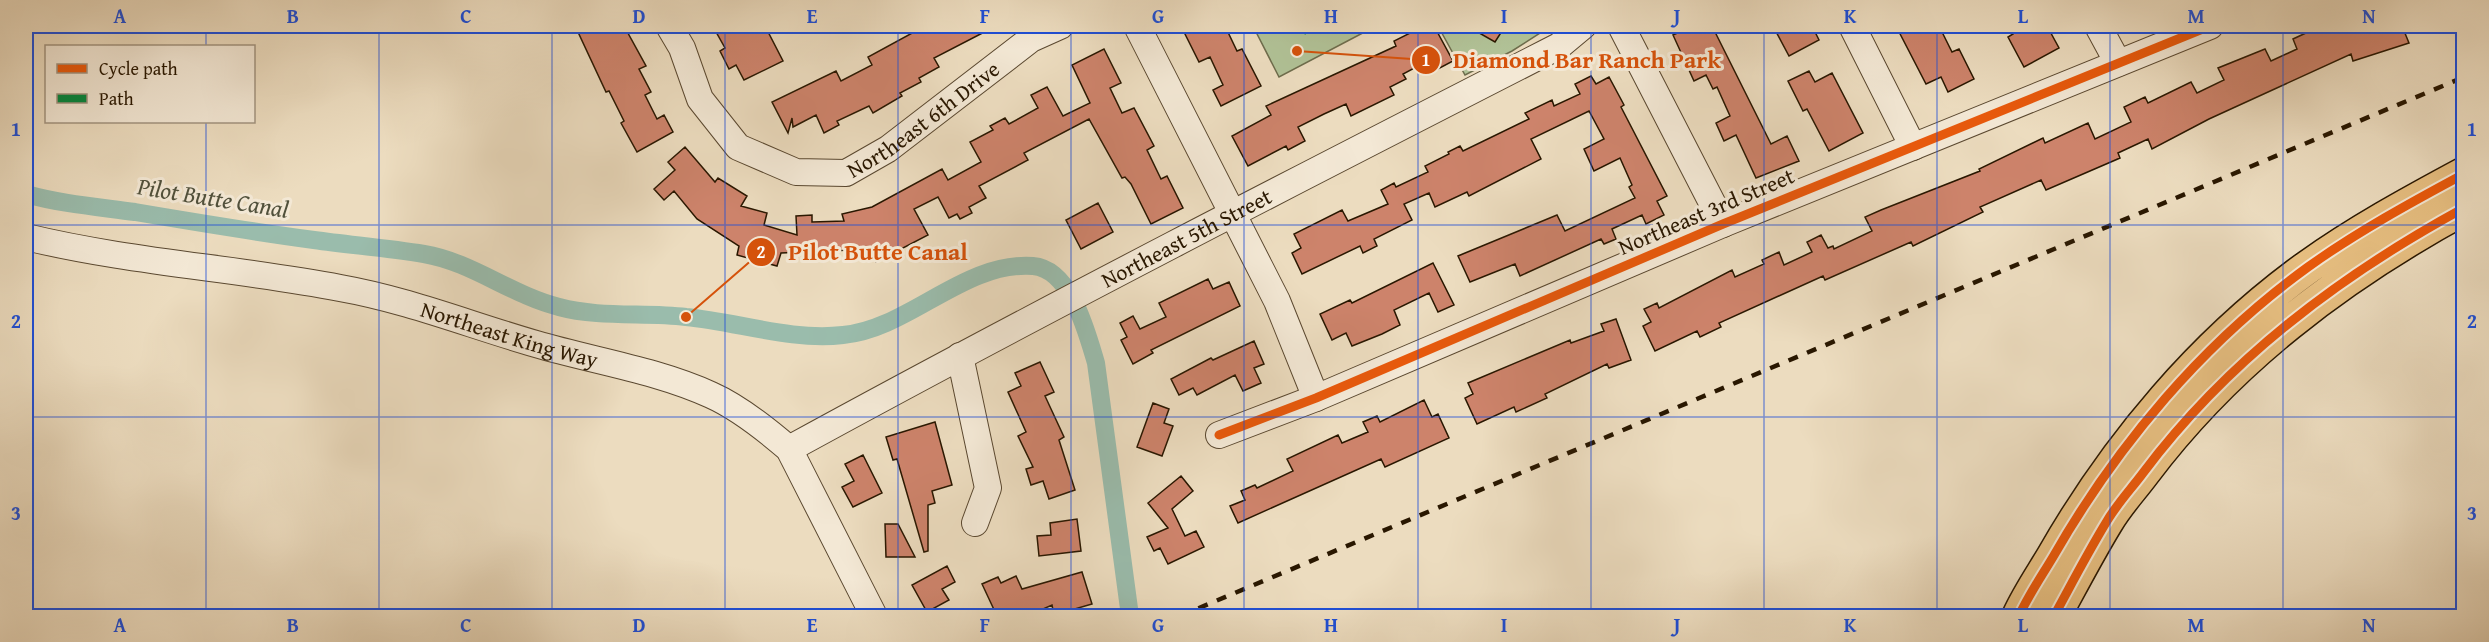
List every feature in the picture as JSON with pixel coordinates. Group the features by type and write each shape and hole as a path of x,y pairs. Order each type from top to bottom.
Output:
{"highway":[{"path":"2019,616 2086,499 2132,437 2146,419 2234,328 2308,268 2390,214 2463,174"},
{"path":"2054,616 2115,510 2171,435 2250,354 2322,295 2406,239 2463,208"}],"street":[{"name":"Northeast 6th Drive","path":"669,26 682,48 700,99 738,147 796,172 846,173 888,149 1031,39 1060,26"},
{"path":"1137,26 1277,301 1316,398"},
{"name":"Northeast 5th Street","path":"789,449 1096,284 1559,46 1583,26"},
{"path":"1621,26 1723,224"},
{"path":"1852,26 1913,147"},
{"path":"2098,26 2118,63"},
{"name":"Northeast 3rd Street","path":"1219,435 1316,398 1723,224 2210,26"},
{"name":"Northeast King Way","path":"26,237 84,252 339,287 418,305 535,344 666,378 713,396 773,435 789,449 874,616"},
{"path":"960,356 988,488 975,523"}],"path":[{"path":"1497,26 1501,28"}],"green space":[{"path":"1253,26 1376,26 1279,77"},
{"path":"1438,26 1551,26 1512,51 1465,75"}],"building":[{"path":"590,26 606,26 609,32 624,26 646,66 639,69 651,92 645,95 657,119 664,115 673,132 637,152 621,123 624,121 609,91 606,92 578,32"},
{"path":"723,26 765,26 783,61 744,80 736,65 729,69 720,51 725,48 715,30"},
{"path":"925,26 996,26 934,58 939,67 919,78 921,82 900,93 902,96 873,113 869,106 837,121 839,125 824,133 816,115 793,127 792,118 788,133 772,102 836,71 841,81 872,65 868,57"},
{"path":"1181,26 1225,26 1237,51 1242,49 1261,86 1221,106 1213,90 1223,85 1210,57 1199,62"},
{"path":"1424,26 1434,26 1453,61 1436,70 1431,59 1403,74 1406,79 1390,87 1394,95 1351,116 1346,104 1298,127 1305,141 1288,150 1286,146 1248,166 1232,136 1271,115 1266,106 1396,46 1394,41"},
{"path":"1467,26 1493,26 1502,31 1495,42"},
{"path":"1679,26 1712,26 1771,144 1787,136 1799,161 1756,178 1736,135 1724,141 1716,123 1730,116 1717,87 1713,89 1706,75 1694,81 1673,35 1682,31"},
{"path":"1773,26 1812,26 1819,40 1789,56"},
{"path":"1896,26 1939,26 1952,52 1959,49 1974,79 1948,92 1941,77 1926,84"},
{"path":"2008,26 2047,26 2059,48 2024,67 2008,37 2013,34"},
{"path":"2321,26 2402,26 2409,43 2353,61 2351,54 2209,119 2152,149 2148,139 2118,153 2120,158 2046,190 2041,180 1980,207 1983,212 1913,246 1911,242 1825,280 1823,276 1719,323 1721,327 1700,337 1697,331 1655,351 1643,326 1651,322 1644,309 1657,303 1659,308 1732,270 1735,277 1764,264 1762,260 1779,252 1784,265 1812,252 1807,242 1821,235 1828,248 1833,246 1834,249 1872,231 1865,217 1980,171 1979,169 2043,138 2045,143 2088,123 2095,139 2131,122 2124,107 2145,97 2148,103 2191,82 2197,93 2224,80 2218,68 2265,49 2271,61 2297,49 2293,39"},
{"path":"1104,49 1121,83 1110,88 1122,113 1134,108 1154,146 1147,150 1161,179 1167,176 1183,208 1151,224 1131,184 1125,177 1122,178 1089,119 1024,153 1028,160 979,186 986,198 969,207 972,213 960,219 957,214 949,218 938,197 914,209 928,235 876,262 873,251 852,256 851,250 781,253 777,266 737,255 739,246 697,219 674,191 664,200 654,189 675,170 668,162 685,147 715,182 718,178 747,196 741,206 767,213 764,225 797,235 796,216 812,215 812,222 844,221 842,214 872,207 942,169 948,180 981,162 970,142 993,130 990,126 1005,118 1009,124 1038,108 1031,95 1047,87 1063,116 1090,103 1072,65"},
{"path":"1809,71 1815,82 1832,73 1863,133 1829,151 1807,109 1803,111 1788,81"},
{"path":"1591,76 1596,84 1609,77 1624,105 1621,107 1667,196 1657,201 1664,215 1646,224 1642,215 1612,229 1616,239 1604,244 1601,239 1520,276 1515,264 1470,282 1458,256 1557,215 1565,231 1635,198 1620,158 1594,171 1584,149 1604,139 1589,111 1531,139 1541,159 1469,196 1467,192 1435,207 1429,193 1404,204 1412,220 1374,239 1377,246 1363,253 1360,246 1302,274 1292,253 1301,248 1294,234 1342,210 1348,221 1388,204 1381,190 1394,183 1396,187 1428,172 1425,166 1460,146 1463,151 1529,119 1525,113 1552,100 1554,106 1580,94 1575,84"},
{"path":"1098,203 1113,232 1081,249 1066,220"},
{"path":"1433,263 1454,305 1438,312 1429,293 1394,310 1400,325 1382,334 1352,346 1346,333 1332,340 1320,314 1350,300 1352,303"},
{"path":"1208,279 1213,289 1229,282 1240,306 1151,350 1153,353 1133,364 1121,340 1127,337 1120,323 1133,316 1140,329 1166,317 1159,303"},
{"path":"1616,319 1631,360 1609,368 1607,364 1545,394 1547,398 1516,412 1514,407 1477,424 1465,398 1473,394 1468,383 1570,340 1571,343 1604,331 1601,324"},
{"path":"1254,341 1264,364 1254,368 1261,383 1243,391 1235,375 1197,395 1193,388 1179,395 1171,379 1211,358 1213,360"},
{"path":"1040,362 1054,392 1045,396 1064,437 1059,440 1075,490 1049,499 1043,481 1031,485 1026,469 1033,467 1018,436 1026,432 1008,392 1021,386 1015,373"},
{"path":"1424,400 1432,417 1438,414 1449,438 1385,467 1381,459 1238,523 1230,506 1245,500 1241,491 1255,485 1257,488 1293,471 1287,459 1338,435 1342,443 1368,432 1363,422 1377,416 1380,422"},
{"path":"1153,403 1169,409 1164,423 1173,426 1162,456 1137,447"},
{"path":"935,422 952,485 932,491 935,503 928,505 928,551 924,552 897,459 893,460 886,437"},
{"path":"863,455 882,493 853,507 842,487 854,481 845,464"},
{"path":"1181,476 1193,491 1172,509 1185,536 1196,531 1204,547 1168,564 1160,548 1154,551 1147,537 1168,528 1148,503"},
{"path":"1077,519 1081,551 1039,556 1037,536 1051,535 1050,523"},
{"path":"885,524 898,524 915,557 886,557"},
{"path":"947,566 955,582 942,589 949,600 927,612 912,585"},
{"path":"1082,572 1092,604 1054,615 1052,605 1027,616 997,616 982,584 998,577 1001,583 1016,576 1022,589"}],"waterway":[{"name":"Pilot Butte Canal","path":"26,194 66,203 269,234 424,254 459,264 541,302 574,310 606,314 706,319 804,335 843,335 867,330 891,321 960,284 1008,267 1033,266 1046,270 1058,278 1075,304 1096,363 1130,616"}],"railway":[{"path":"1180,616 2464,77"}],"marked path":[{"path":"1292,26 1308,30 1325,26"}],"cycle path":[{"path":"1219,435 1316,398 1723,224 2210,26"},
{"path":"2019,616 2105,475 2165,398 2198,363 2233,329 2308,267 2365,230 2464,174"},
{"path":"2054,616 2115,509 2176,432 2211,393 2249,357 2330,292 2373,262 2464,208"}],"place":[{"name":"Diamond Bar Ranch Park","path":"1297,51"},
{"name":"Pilot Butte Canal","path":"686,317"}]}
